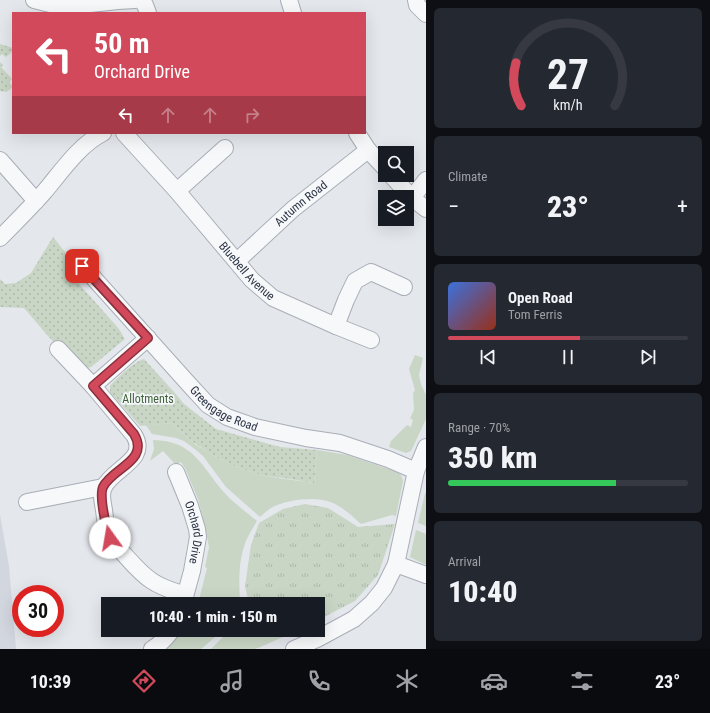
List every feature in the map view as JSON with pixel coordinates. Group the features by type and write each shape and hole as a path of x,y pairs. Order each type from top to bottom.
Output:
{"street":[{"path":"34,0 61,10 118,1 135,0"},
{"path":"141,0 148,12"},
{"path":"289,0 293,12"},
{"path":"416,0 417,5 426,14"},
{"path":"0,238 36,201 76,154 101,134"},
{"name":"Bluebell Avenue","path":"125,134 177,191 252,280 273,298 371,340"},
{"path":"358,134 368,150 378,161"},
{"path":"177,191 225,148"},
{"name":"Autumn Road","path":"237,261 293,209 368,150"},
{"path":"0,160 36,201"},
{"path":"414,195 426,180"},
{"path":"397,182 405,190"},
{"path":"414,200 426,209"},
{"name":"Greengage Road","path":"82,266 208,405 227,416 256,428 340,443 388,458 416,471"},
{"path":"336,326 355,281 371,272 404,287"},
{"path":"93,386 148,338"},
{"path":"27,502 103,487 107,481 135,456 138,449 138,441 134,434 93,386 58,349"},
{"path":"294,649 317,639 354,619 372,603 384,588 396,564 416,471 426,447"},
{"name":"Orchard Drive","path":"176,472 190,506 197,528 198,537 192,571 185,597"},
{"name":"Orchard Drive","path":"103,487 102,493 105,521 110,538 144,575 181,597"},
{"path":"396,564 426,575"},
{"path":"152,649 166,640 168,637"}],"shaded area":[{"path":"0,515 9,566 12,602 12,637 15,637 16,649 0,649"}],"green space":[{"path":"0,44 12,48 12,52 6,57 2,54 0,56"},
{"path":"0,62 3,65 1,67 12,79 9,82 12,88 6,92 0,91"},
{"path":"53,237 77,267 72,276 119,329 125,339 91,367 81,370 48,336 24,308 0,307 0,279 5,284 16,283 31,273"},
{"path":"415,355 423,358 419,375 426,395 426,419 411,451 406,453 389,447 391,441 407,425 411,427 413,420 410,418 414,410 413,393 415,390 409,369"},
{"name":"Allotments","path":"144,359 184,404 216,429 280,447 317,450 314,483 264,476 232,465 209,453 193,442 172,423 140,426 110,392 110,386 131,366"},
{"path":"172,423 196,445 211,454 232,465 264,476 314,483 317,450 347,455 397,472 401,475 403,481 396,516 392,515 361,524 348,512 333,503 304,499 281,504 271,508 260,517 226,487 203,456 196,450 184,441 176,438 152,434 146,425"},
{"path":"153,440 167,441 187,449 201,463 226,494 257,521 243,549 240,564 240,597 200,597 207,568 205,567 209,547 198,499 181,462 176,465 163,451 150,461 154,449"},
{"path":"426,493 426,526 418,523"},
{"path":"305,504 328,508 358,527 395,524 378,575 355,601 325,616 325,597 247,597 245,586 251,545 259,523 283,509"},
{"path":"416,530 426,534 426,565 410,557"},
{"path":"175,637 215,637 201,649 167,649"},
{"path":"223,637 283,637 255,649 211,649"},
{"path":"256,637 282,637 258,648"}],"route":[{"path":"82,266 148,338 93,386 134,434 138,441 138,449 135,456 107,481 103,487 102,493 105,521 110,538"}]}
